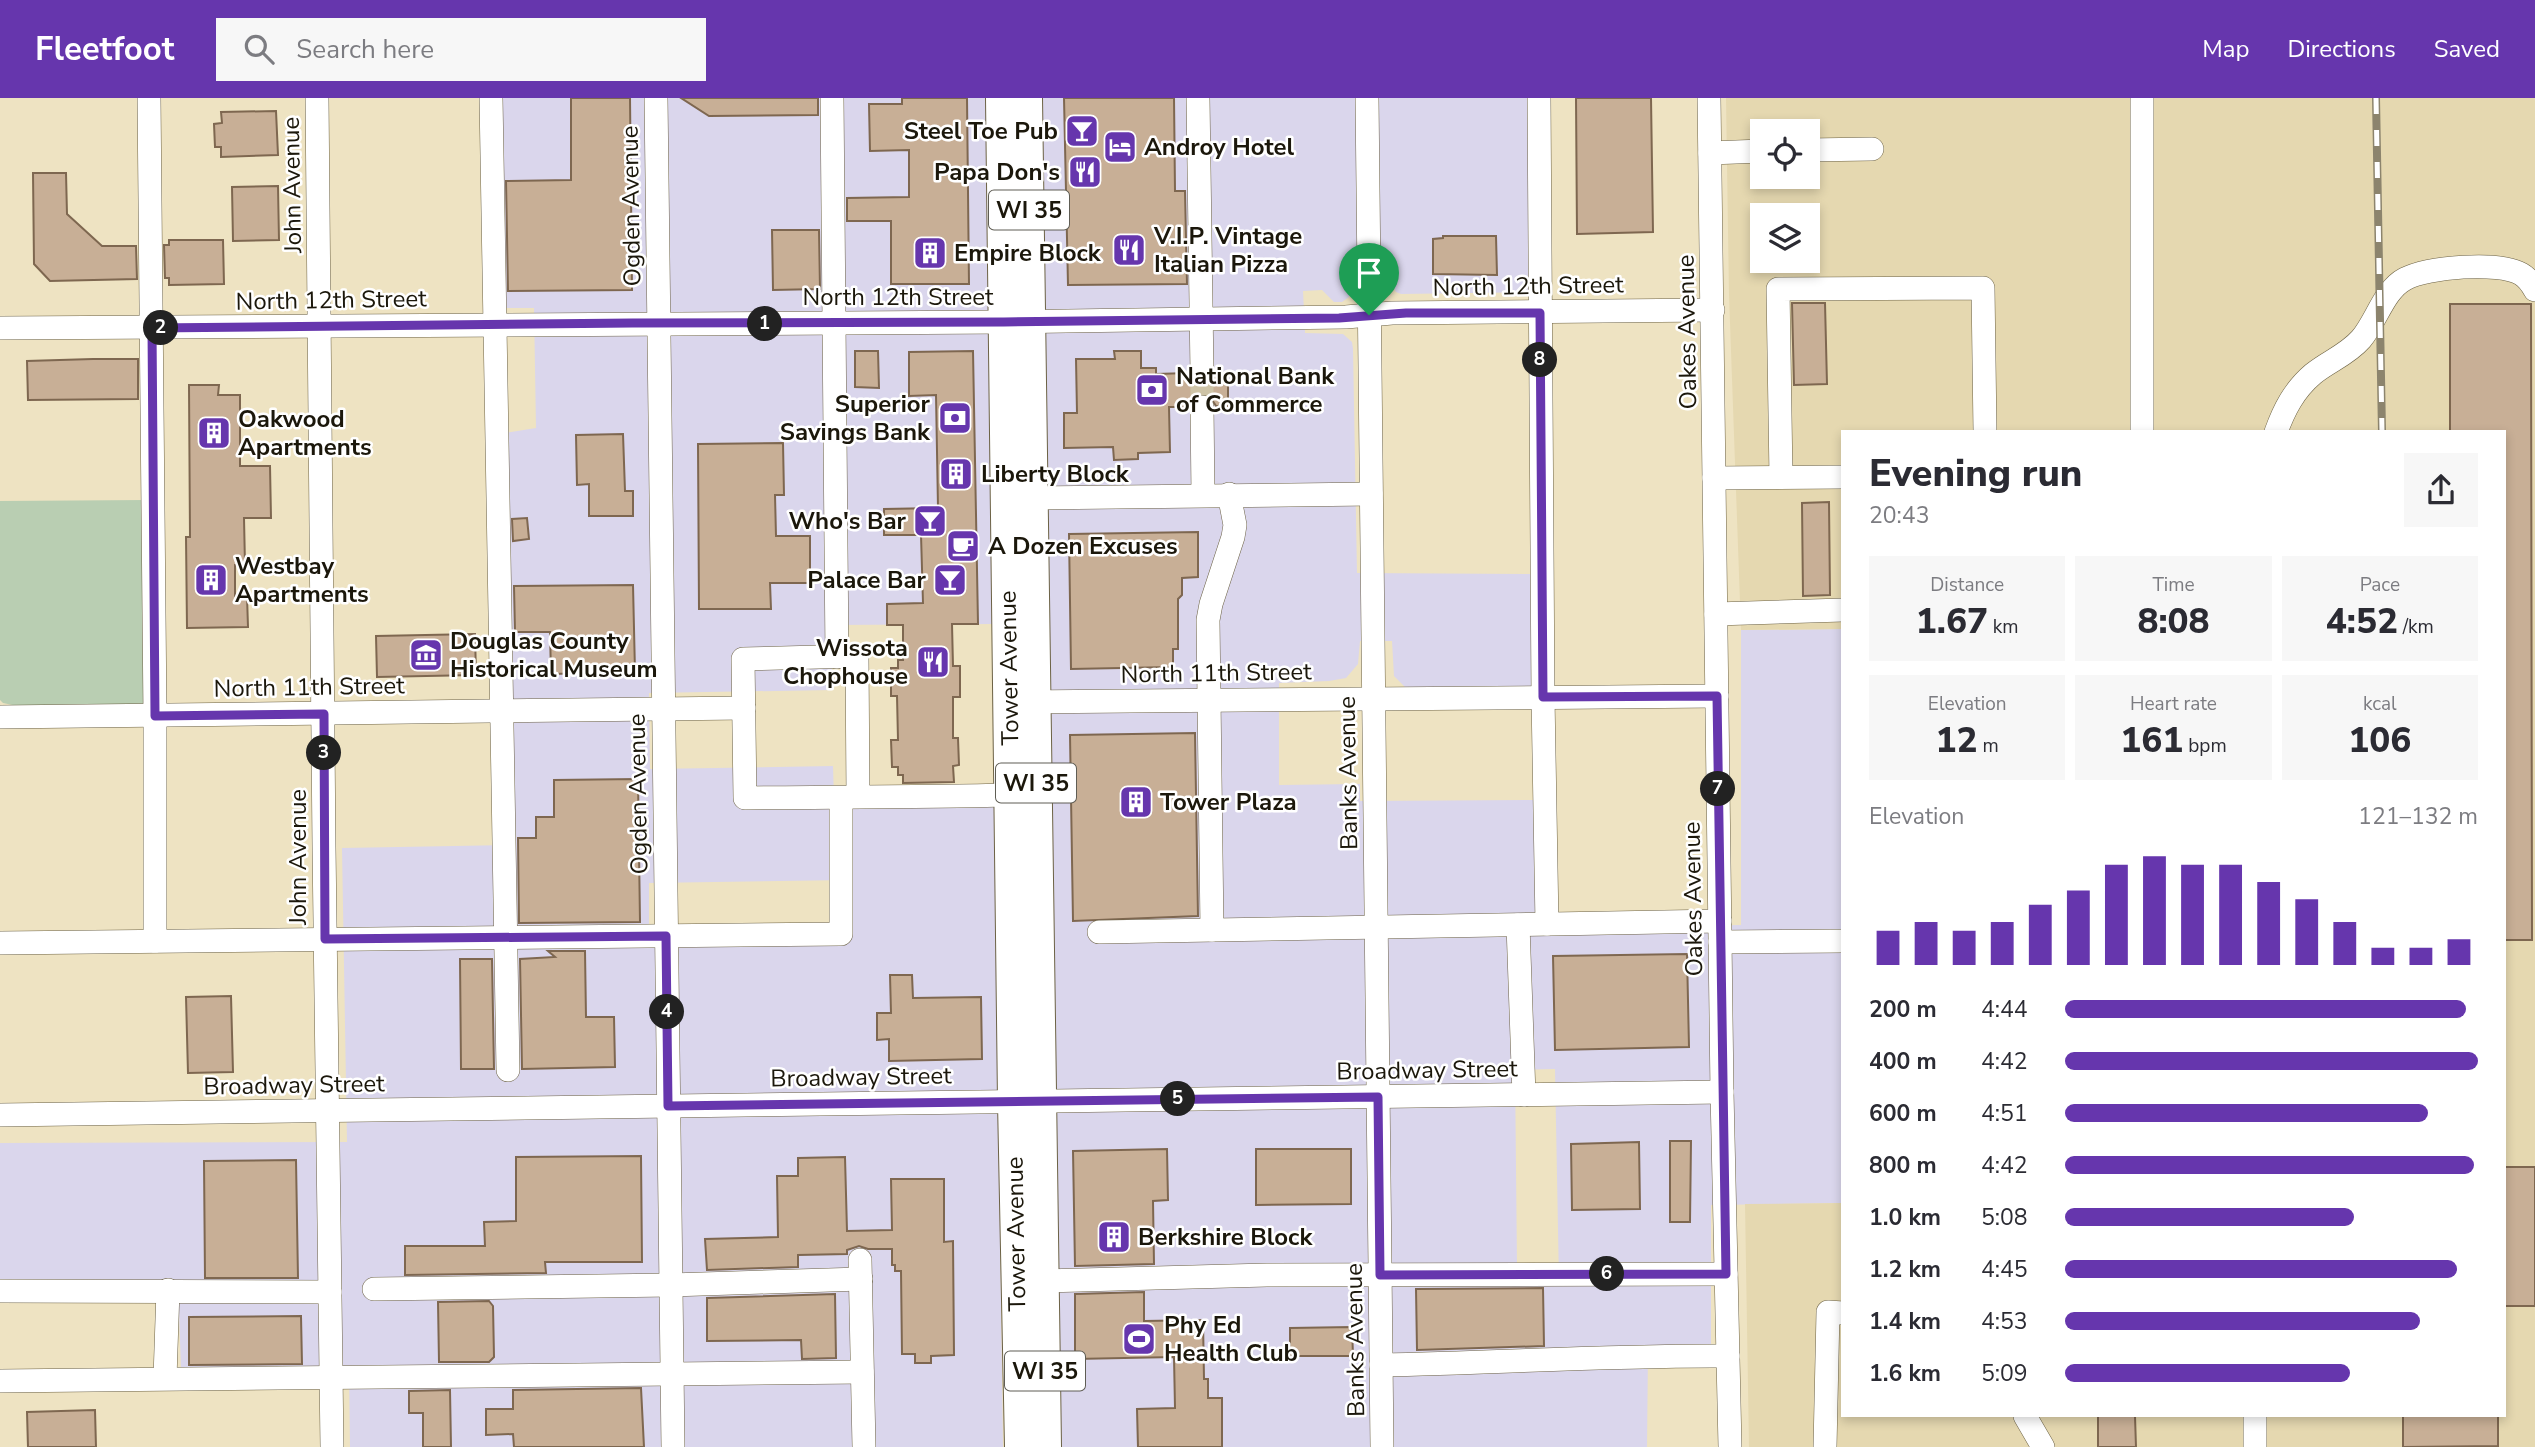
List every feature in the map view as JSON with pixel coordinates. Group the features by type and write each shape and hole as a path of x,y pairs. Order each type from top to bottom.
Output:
{"main road":[{"name":"Tower Avenue","path":"1001,98 1033,498 1023,702 1011,795 1027,1101 1044,1282 1046,1447"},
{"name":"Tower Avenue","path":"1020,1447 1027,1101 1017,322 1027,98"}],"street":[{"path":"149,98 155,941"},
{"name":"John Avenue","path":"317,98 332,1447"},
{"path":"491,98 508,1070"},
{"name":"Ogden Avenue","path":"656,98 673,1447"},
{"path":"832,98 837,657"},
{"path":"1198,98 1202,373"},
{"name":"Banks Avenue","path":"1367,98 1382,1447"},
{"path":"1539,98 1547,924"},
{"name":"Oakes Avenue","path":"1709,98 1722,1092 1730,1447"},
{"path":"2142,98 2142,430"},
{"path":"1820,150 1872,149"},
{"path":"1710,153 1750,151"},
{"path":"2277,430 2287,403 2312,375 2353,348 2391,292 2407,278 2464,267 2496,267 2520,273 2529,280 2535,290"},
{"path":"1780,477 1778,289 1983,288 1985,430"},
{"name":"North 12th Street","path":"0,328 1017,322 1713,310"},
{"path":"1202,407 1203,495"},
{"path":"1714,478 1841,477"},
{"path":"1212,930 1208,646 1211,604 1235,528 1229,494"},
{"path":"1033,498 1371,494"},
{"path":"1716,614 1841,610"},
{"path":"0,943 841,934 849,804 857,656 743,659 745,798 849,804 1011,795"},
{"name":"North 11th Street","path":"1023,702 1717,696"},
{"name":"North 11th Street","path":"0,717 744,708"},
{"path":"1099,932 1547,924 1720,931 1841,941"},
{"path":"1518,925 1524,1095"},
{"name":"Broadway Street","path":"0,1115 1722,1092"},
{"path":"374,1289 671,1285 860,1269 864,1447"},
{"path":"1044,1282 1268,1275 1726,1274"},
{"path":"165,1378 168,1290"},
{"path":"0,1291 330,1292"},
{"path":"1825,1447 1828,1312 1841,1313"},
{"path":"1381,1365 1515,1362 1615,1356 1728,1356"},
{"path":"0,1381 862,1372"},
{"path":"2026,1417 2043,1447"},
{"path":"2255,1417 2255,1447"}],"shaded area":[{"path":"502,98 987,98 994,624 832,625 832,690 649,693 650,769 833,766 834,800 994,798 1003,1447 350,1447 349,1367 181,1370 178,1282 0,1283 0,1143 347,1142 342,848 513,845 504,433 536,428 534,308 505,308","holes":["848,880 849,942 649,944 649,883"]},
{"path":"1042,98 1535,98 1536,292 1401,294 1396,292 1387,276 1386,252 1353,252 1352,290 1349,297 1342,302 1334,302 1322,290 1303,291 1305,333 1343,334 1352,342 1357,573 1537,574 1535,686 1415,690 1405,687 1394,676 1392,641 1360,641 1358,664 1346,678 1279,683 1279,785 1360,784 1360,801 1537,800 1538,929 1741,925 1741,630 1841,629 1841,1203 1711,1205 1711,1349 1648,1351 1647,1447 1059,1447","holes":["1555,1069 1559,1282 1517,1266 1515,1070"]},
{"path":"1726,98 2535,98 2535,1447 1749,1447 1745,1204 1841,1203 1841,1417 2506,1417 2506,430 1841,430 1841,629 1741,630 1729,295"}],"green space":[{"path":"147,500 145,704 22,707 3,703 0,700 0,501"}],"building":[{"path":"571,98 630,98 632,290 508,291 506,181 571,180"},
{"path":"681,98 818,98 818,115 709,116"},
{"path":"902,98 967,98 969,284 891,284 891,221 847,221 847,198 909,197 909,150 870,151 869,104 902,104"},
{"path":"1064,98 1174,98 1175,191 1185,191 1187,284 1068,285"},
{"path":"1576,98 1651,98 1653,232 1577,234"},
{"path":"276,111 278,155 221,157 221,147 215,147 214,124 222,123 221,112"},
{"path":"33,173 66,173 67,214 102,246 136,246 137,279 50,281 34,264"},
{"path":"278,186 279,240 233,241 232,187"},
{"path":"772,230 819,230 820,289 773,290"},
{"path":"1443,236 1496,236 1497,275 1433,274 1433,239"},
{"path":"169,240 223,240 224,284 169,285 169,278 165,278 164,245 169,245"},
{"path":"1792,303 1825,303 1827,384 1794,385"},
{"path":"2450,304 2531,304 2532,940 2506,940 2506,430 2450,430"},
{"name":"Superior Savings Bank","path":"855,351 878,351 879,388 855,387"},
{"path":"973,351 978,624 952,624 953,666 960,666 960,697 953,697 953,738 958,738 959,765 953,766 954,782 903,783 903,775 898,775 898,767 892,767 891,740 898,740 897,696 891,696 891,668 898,668 898,660 903,660 903,625 887,625 887,604 923,603 921,535 884,535 884,509 938,508 936,395 909,396 909,352"},
{"name":"National Bank of Commerce","path":"1114,351 1141,351 1141,368 1156,368 1156,374 1188,373 1190,381 1202,387 1210,385 1216,373 1228,373 1228,406 1216,406 1209,395 1201,393 1190,400 1188,407 1169,407 1170,452 1138,453 1138,459 1114,460 1113,447 1064,448 1064,413 1077,413 1076,359 1115,359"},
{"path":"138,359 138,399 28,400 27,361"},
{"path":"189,385 219,385 218,395 240,395 240,466 270,466 271,518 244,518 245,565 235,565 235,596 247,596 248,627 187,628 186,537 190,537"},
{"path":"623,434 625,491 633,491 633,516 589,516 589,484 577,485 576,435"},
{"path":"783,443 784,495 775,495 776,536 810,536 810,583 770,583 771,609 699,609 698,444"},
{"path":"1829,502 1830,595 1803,596 1802,503"},
{"path":"527,518 529,539 513,541 512,519"},
{"path":"1198,532 1198,577 1182,578 1182,595 1178,599 1178,649 1173,649 1173,667 1071,669 1069,534"},
{"path":"633,585 635,672 551,674 550,632 515,632 514,586"},
{"name":"Douglas County Historical Museum","path":"475,634 476,675 377,677 376,636"},
{"name":"Tower Plaza","path":"1195,733 1198,916 1073,921 1070,735"},
{"path":"638,779 640,922 519,923 518,838 536,838 536,817 554,817 554,780"},
{"path":"548,951 585,951 586,1017 614,1017 615,1067 522,1069 520,959 555,957"},
{"path":"1687,954 1689,1047 1555,1050 1553,956"},
{"path":"460,959 492,959 494,1069 461,1069"},
{"path":"890,975 912,975 913,998 981,997 982,1059 889,1061 889,1039 877,1040 877,1013 891,1013"},
{"path":"231,996 233,1072 188,1073 186,997"},
{"path":"1670,1141 1691,1141 1690,1222 1670,1222"},
{"path":"1639,1142 1640,1209 1572,1210 1571,1144"},
{"name":"Berkshire Block","path":"1167,1149 1168,1200 1153,1201 1154,1264 1075,1266 1073,1151"},
{"path":"1256,1149 1351,1149 1351,1204 1256,1205"},
{"path":"641,1156 642,1262 545,1262 546,1273 405,1275 405,1246 485,1246 484,1222 516,1221 516,1157"},
{"path":"845,1157 847,1231 892,1230 891,1179 944,1179 944,1242 953,1241 954,1355 931,1356 931,1363 915,1363 915,1354 902,1354 901,1271 895,1271 895,1265 892,1265 892,1249 868,1249 859,1246 847,1250 847,1254 798,1255 798,1267 707,1270 705,1239 778,1237 777,1176 798,1176 798,1158"},
{"path":"296,1160 298,1278 205,1278 204,1161"},
{"path":"2506,1167 2535,1167 2535,1306 2506,1306"},
{"path":"1543,1288 1544,1346 1417,1350 1416,1289"},
{"path":"1144,1292 1144,1321 1203,1320 1204,1379 1208,1379 1208,1398 1222,1398 1222,1447 1138,1447 1137,1409 1175,1408 1174,1357 1075,1359 1075,1294"},
{"path":"835,1294 836,1358 802,1359 801,1340 707,1341 707,1298"},
{"path":"489,1301 493,1306 494,1357 489,1362 439,1362 438,1302"},
{"path":"301,1316 302,1364 189,1365 189,1317"},
{"path":"1352,1327 1353,1356 1290,1356 1290,1328"},
{"path":"641,1388 644,1447 514,1447 513,1434 486,1435 486,1409 513,1409 513,1390"},
{"path":"450,1390 451,1447 423,1447 423,1413 409,1413 409,1391"},
{"path":"95,1410 96,1447 28,1447 27,1412"},
{"path":"2098,1417 2135,1417 2136,1447 2098,1447"},
{"path":"2403,1417 2498,1417 2498,1446 2403,1447"}],"tunnel":[{"path":"1202,373 1202,407"}],"railway":[{"path":"2376,98 2382,430"}],"place":[{"name":"Steel Toe Pub","path":"1082,131"},
{"name":"Androy Hotel","path":"1120,147"},
{"name":"Papa Don's","path":"1085,172"},
{"name":"V.I.P. Vintage Italian Pizza","path":"1129,250"},
{"name":"Empire Block","path":"930,253"},
{"name":"National Bank of Commerce","path":"1152,390"},
{"name":"Superior Savings Bank","path":"955,418"},
{"name":"Oakwood Apartments","path":"214,433"},
{"name":"Liberty Block","path":"956,474"},
{"name":"Who's Bar","path":"930,521"},
{"name":"A Dozen Excuses","path":"963,546"},
{"name":"Westbay Apartments","path":"211,580"},
{"name":"Palace Bar","path":"950,580"},
{"name":"Douglas County Historical Museum","path":"426,655"},
{"name":"Wissota Chophouse","path":"933,662"},
{"name":"Tower Plaza","path":"1136,802"},
{"name":"Berkshire Block","path":"1114,1237"},
{"name":"Phy Ed Health Club","path":"1139,1339"}],"route":[{"path":"1540,313 1543,697 1717,696 1726,1274 1380,1275 1378,1097 668,1106 666,936 325,939 324,714 155,716 152,328 1004,322 1339,318 1369,315 1540,313"}]}
